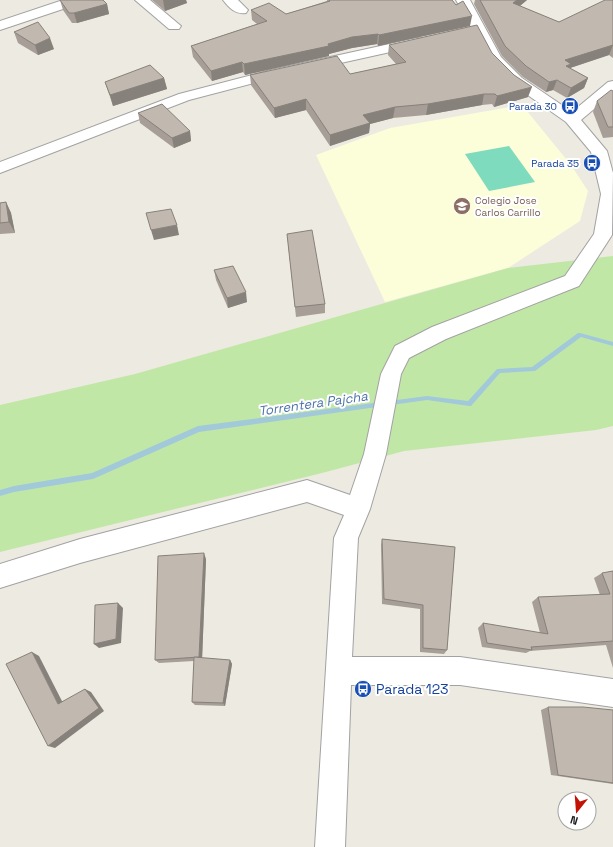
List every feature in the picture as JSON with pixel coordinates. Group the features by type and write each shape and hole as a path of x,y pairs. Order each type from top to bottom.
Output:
{"street":[{"path":"0,26 76,0"},
{"path":"142,0 174,26"},
{"path":"230,0 241,10"},
{"path":"330,847 346,538 358,509 375,454 391,374 402,352 439,333 572,281 603,235 610,194 599,151 572,119 517,81 495,59 473,30 463,0"},
{"path":"0,168 191,95 271,74 434,39"},
{"path":"572,119 613,85"},
{"path":"0,576 80,551 307,491 358,509"},
{"path":"338,671 460,671 613,693"}],"shaded area":[{"name":"Colegio Jose Carlos Carrillo","path":"522,105 571,165 588,191 580,221 508,268 385,302 316,155 390,128"}],"green space":[{"path":"509,146 535,182 489,191 465,154"},
{"path":"613,256 613,426 596,430 404,451 326,472 0,552 0,405 135,374 508,268"}],"building":[{"path":"60,0 103,0 107,4 69,13"},
{"path":"329,0 452,0 456,5 463,1 472,16 379,35 352,37 328,44 329,46 244,64 242,62 211,71 191,46 267,21 251,10 269,3 286,14 330,1"},
{"path":"480,0 517,0 513,3 559,22 605,0 613,0 613,45 565,60 571,64 566,66 588,78 571,88 557,80 549,82 526,66 505,46"},
{"path":"38,22 50,38 35,45 14,32"},
{"path":"477,25 492,53 514,75 532,87 497,96 495,94 484,94 428,104 395,107 363,115 370,123 330,135 306,99 274,108 250,75 337,56 350,74 406,62 389,45"},
{"path":"150,65 164,78 110,95 105,82"},
{"path":"611,90 613,91 613,127 608,127 597,101"},
{"path":"162,104 190,131 172,138 138,113"},
{"path":"6,202 9,222 0,223 0,203"},
{"path":"171,209 177,225 151,230 146,213"},
{"path":"312,230 325,304 295,307 287,234"},
{"path":"233,266 246,292 227,298 214,270"},
{"path":"382,539 455,547 447,650 423,648 423,605 384,599"},
{"path":"204,553 199,657 155,660 158,556"},
{"path":"613,571 613,641 531,647 532,650 487,643 483,623 548,634 538,597 610,594 602,573"},
{"path":"118,603 116,639 94,644 95,605"},
{"path":"32,652 58,704 85,689 99,708 48,746 6,664"},
{"path":"194,657 230,660 223,703 192,702"},
{"path":"548,707 583,707 613,710 613,783 558,775"}],"waterway":[{"name":"Torrentera Pajcha","path":"0,493 14,489 93,476 198,429 427,398 469,404 499,371 533,369 580,335 613,344"}],"place":[{"name":"Parada 30","path":"570,106"},
{"name":"Parada 35","path":"592,163"},
{"name":"Colegio Jose Carlos Carrillo","path":"462,206"},
{"name":"Parada 123","path":"363,689"}]}
